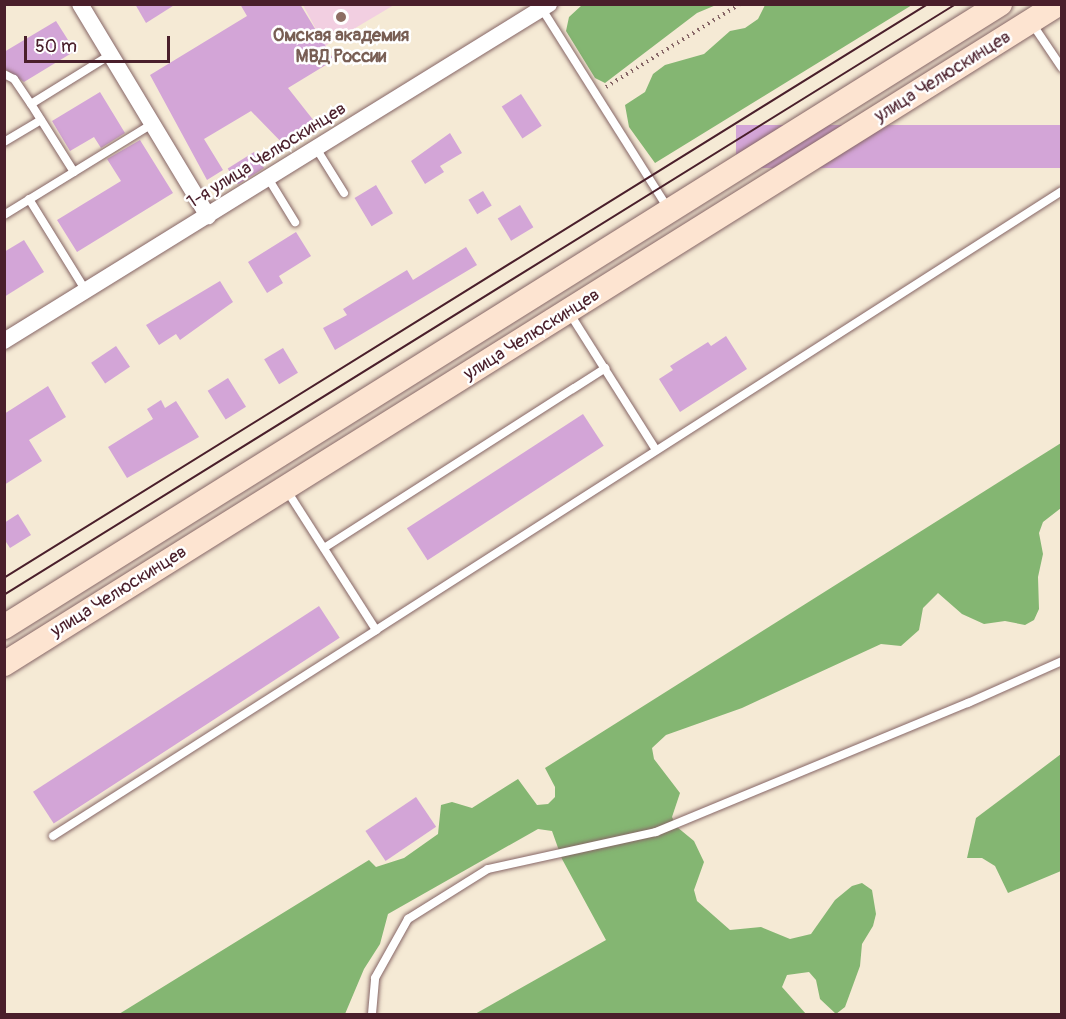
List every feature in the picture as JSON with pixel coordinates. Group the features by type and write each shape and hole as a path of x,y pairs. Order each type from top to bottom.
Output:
{"main road":[{"name":"улица Челюскинцев","path":"4,627 1000,4"},
{"name":"улица Челюскинцев","path":"4,664 1058,4"},
{"path":"670,211 687,238"},
{"path":"552,285 569,312"},
{"path":"268,462 286,488"}],"street":[{"path":"80,4 208,216"},
{"name":"1-я улица Челюскинцев","path":"4,341 546,7"}],"lane":[{"path":"546,7 596,94 670,211"},
{"path":"1031,21 1062,68"},
{"path":"31,104 110,55"},
{"path":"4,74 14,80 74,172"},
{"path":"4,142 41,120"},
{"path":"4,215 152,124"},
{"path":"316,148 344,193"},
{"path":"268,178 295,222"},
{"path":"53,836 1062,191"},
{"path":"29,199 86,291"},
{"path":"569,312 656,450"},
{"path":"324,548 604,368"},
{"path":"286,488 376,630"},
{"path":"372,1014 375,978 408,919 488,869 656,832 957,708 1062,661"}],"path":[{"path":"596,94 740,4"}],"shaded area":[{"name":"Омская академия МВД России","path":"303,5 394,5 325,46"}],"green space":[{"path":"582,5 716,5 697,13 605,83 595,78 566,31 569,17"},
{"path":"765,5 912,5 655,163 629,127 625,105 645,92 653,74 665,65 704,54 730,31 745,28 758,19"},
{"path":"1061,443 1061,508 1043,522 1039,533 1043,554 1038,577 1039,609 1034,620 1025,625 1005,621 984,624 962,614 938,593 923,608 919,630 901,646 881,644 742,708 666,735 652,748 654,759 680,793 672,817 677,827 694,841 704,862 694,890 697,901 730,930 761,927 790,939 811,934 835,900 852,886 862,883 872,890 876,914 873,926 862,944 860,966 845,1007 836,1014 820,999 816,980 809,972 787,975 782,987 806,1014 475,1014 606,940 562,859 552,831 538,829 388,914 380,944 364,969 345,1014 119,1014 369,860 376,867 404,858 438,834 441,805 452,802 472,808 518,779 537,805 548,804 555,797 555,787 545,768"},
{"path":"1061,754 1061,871 1008,893 995,866 982,858 967,858 976,818"}],"building":[{"path":"135,4 176,4 146,23"},
{"path":"240,4 300,4 334,60 288,88 318,126 288,149 251,111 204,139 223,170 207,180 150,75 247,16"},
{"path":"56,21 75,51 24,82 4,68 4,52"},
{"path":"100,92 125,133 101,148 94,137 70,151 52,121"},
{"path":"521,94 542,126 522,138 502,107"},
{"path":"736,125 1062,125 1062,168 736,168"},
{"path":"450,133 462,153 440,166 444,172 425,184 411,161"},
{"path":"140,140 173,193 77,252 57,220 121,181 107,159"},
{"path":"254,152 264,168 238,185 228,168"},
{"path":"376,185 393,213 372,226 355,198"},
{"path":"483,191 492,206 477,214 468,200"},
{"path":"520,205 533,227 511,241 498,218"},
{"path":"296,232 311,256 279,276 283,283 267,293 248,262"},
{"path":"24,240 44,272 4,297 4,252"},
{"path":"466,247 477,265 335,350 323,328 347,315 343,309 407,270 413,280"},
{"path":"220,281 233,302 180,340 176,334 159,345 146,325"},
{"path":"726,336 747,369 680,412 659,379 673,370 670,366 708,342 711,346"},
{"path":"116,346 130,367 105,384 91,363"},
{"path":"283,348 298,373 279,384 264,359"},
{"path":"228,378 246,407 226,420 208,391"},
{"path":"48,386 66,417 29,440 42,461 4,485 4,414"},
{"path":"161,400 165,408 176,401 199,437 127,478 108,447 153,419 147,409"},
{"path":"583,414 604,446 428,560 407,528"},
{"path":"18,514 31,535 10,548 4,539 4,523"},
{"path":"319,606 340,638 54,824 33,792"},
{"path":"416,797 436,827 386,861 365,831"}],"tram line":[{"path":"4,578 928,4"},
{"path":"4,595 956,4"}],"place":[{"name":"Омская академия МВД России","path":"341,17"}]}
